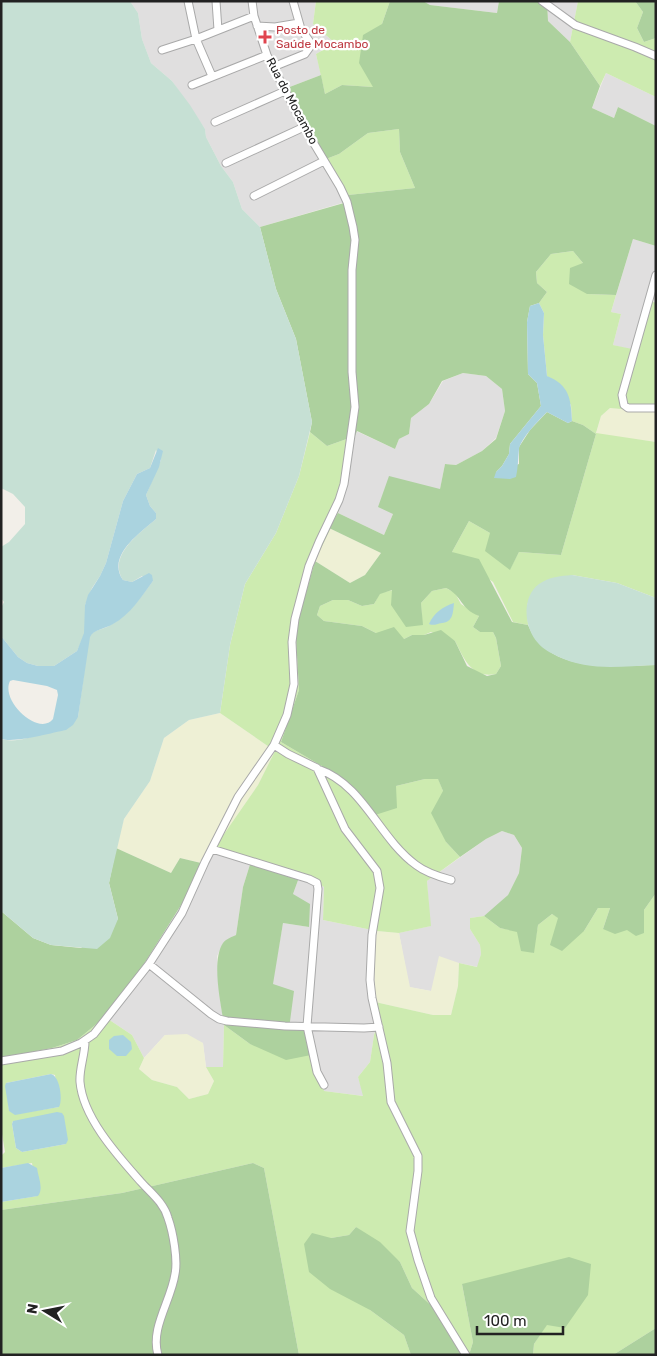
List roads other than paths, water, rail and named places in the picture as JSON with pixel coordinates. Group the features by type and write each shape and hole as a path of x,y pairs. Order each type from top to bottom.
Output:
{"street":[{"path":"188,1 196,39 212,76"},
{"path":"216,1 218,30"},
{"name":"Rua do Mocambo","path":"86,1041 94,1034 149,964 182,913 238,797 274,745 293,692 292,634 295,619 312,558 342,490 354,416 352,270 355,240 353,226 345,196 304,127 267,55 254,16 252,1"},
{"path":"273,67 309,50 310,42 299,23 293,1"},
{"path":"542,1 551,4 575,26 635,46 656,56"},
{"path":"162,50 254,16"},
{"path":"257,26 275,27 299,23"},
{"path":"192,85 267,55"},
{"path":"215,122 285,90"},
{"path":"226,163 304,127"},
{"path":"254,196 324,161"},
{"path":"656,275 622,395 624,406 628,408 656,408"},
{"path":"274,745 339,779 352,790 396,847 415,864 451,880"},
{"path":"317,768 345,829 375,866 378,875 380,888 372,934 370,980 387,1063 391,1102 418,1156 417,1184 410,1222 411,1236 423,1277 433,1302 466,1355"},
{"path":"212,849 317,883 307,1026 317,1072 324,1085"},
{"path":"149,964 219,1019 307,1026 379,1027"},
{"path":"1,1061 62,1051 86,1041 81,1085 92,1118 111,1146 163,1206 169,1218 176,1266 174,1282 155,1340 158,1355"}],"water":[{"path":"539,303 544,313 543,335 547,376 560,384 567,393 571,406 572,421 568,423 547,412 531,429 520,445 516,477 510,479 494,478 509,454 510,444 541,406 537,383 528,374 527,322 530,306"},
{"path":"158,448 163,451 159,467 146,495 150,506 156,513 156,519 127,546 119,562 119,571 123,580 132,582 149,573 152,575 153,581 125,616 113,624 94,632 90,637 78,717 73,725 66,730 33,737 15,740 2,739 1,636 18,657 27,663 38,666 54,666 77,651 84,633 85,605 88,595 106,563 123,501 137,474 150,468","holes":["13,680 47,686 57,690 58,695 53,719 47,723 39,723 22,714 16,707 8,689 10,681"]},
{"path":"454,603 452,616 448,621 435,625 429,624 439,611"},
{"path":"123,1035 131,1042 132,1049 126,1056 117,1056 109,1049 109,1040 114,1036"},
{"path":"51,1074 59,1083 61,1099 59,1107 15,1115 9,1111 6,1083"},
{"path":"57,1112 62,1113 64,1116 68,1140 66,1144 22,1152 16,1148 13,1121"},
{"path":"28,1163 37,1168 41,1186 38,1196 1,1202 1,1168"}],"place":[{"name":"Posto de Saúde Mocambo","path":"265,37"}]}
